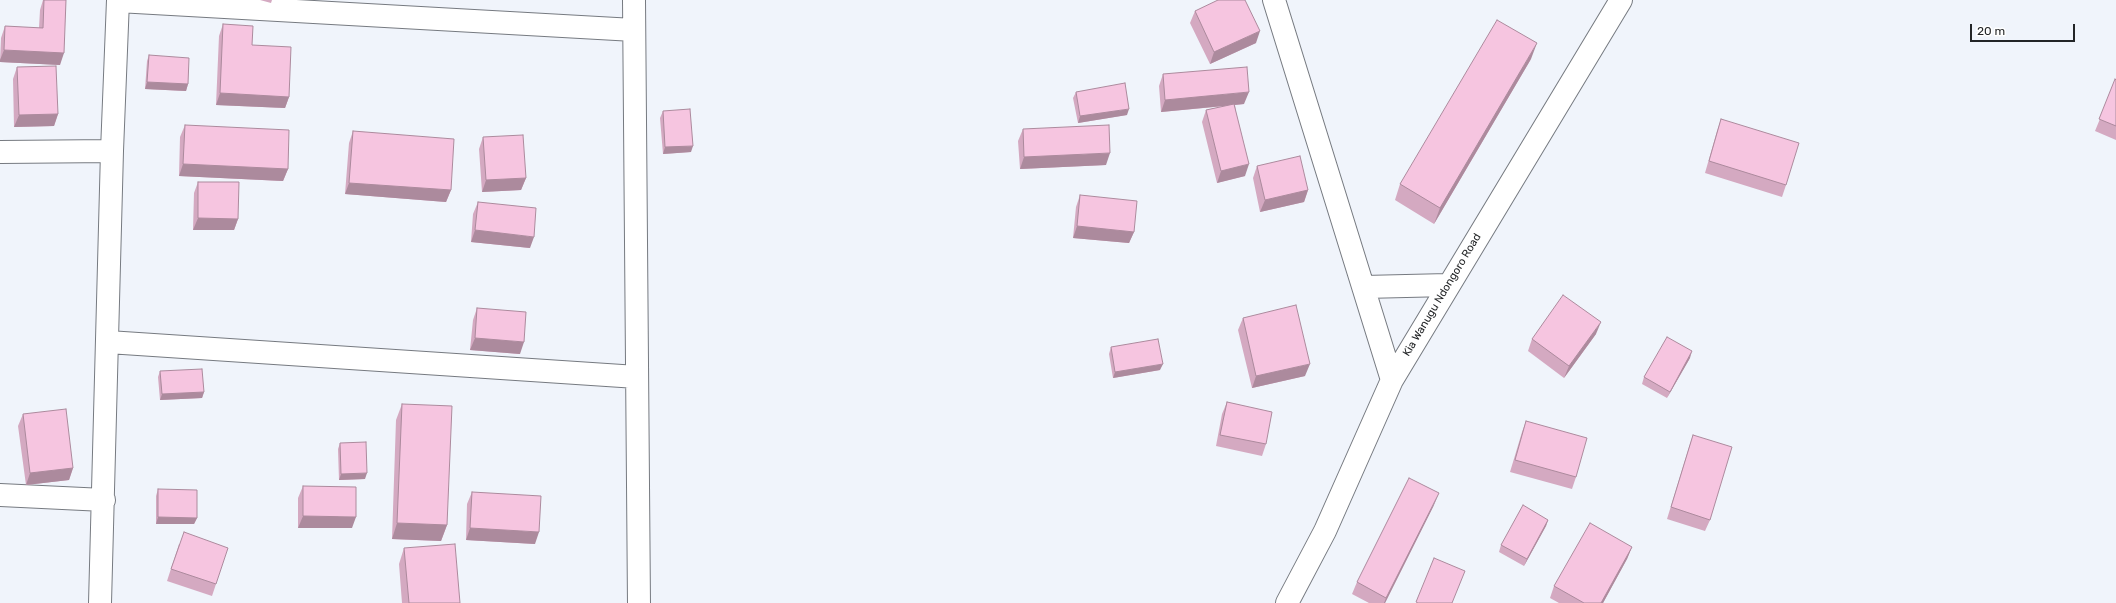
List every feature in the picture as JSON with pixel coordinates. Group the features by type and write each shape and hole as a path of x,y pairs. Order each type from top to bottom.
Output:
{"street":[{"path":"100,603 104,500 112,151 118,0 634,30"},
{"path":"634,0 639,603"},
{"path":"1274,0 1392,380"},
{"name":"Kia Wanugu Ndongoro Road","path":"1287,603 1325,531 1392,380 1621,0"},
{"path":"0,152 112,151"},
{"path":"1364,287 1448,285"},
{"path":"108,342 637,377"},
{"path":"0,495 104,500"}],"building":[{"path":"44,0 66,0 64,53 4,50 5,26 43,28"},
{"path":"1218,0 1245,0 1260,31 1214,52 1195,11"},
{"path":"1497,20 1537,43 1440,208 1400,184"},
{"path":"223,24 253,26 252,45 291,47 289,97 220,93"},
{"path":"149,55 189,58 188,84 147,82"},
{"path":"56,66 58,114 19,115 17,67"},
{"path":"1247,67 1249,92 1165,100 1163,74"},
{"path":"2115,79 2116,80 2116,126 2099,119"},
{"path":"1125,83 1129,109 1080,116 1076,92"},
{"path":"1234,104 1249,164 1221,171 1206,110"},
{"path":"690,109 693,146 665,147 663,111"},
{"path":"1721,119 1799,143 1786,185 1709,161"},
{"path":"185,125 289,130 288,169 183,164"},
{"path":"1109,125 1110,153 1024,157 1023,129"},
{"path":"353,131 454,139 451,190 349,183"},
{"path":"523,135 526,178 486,180 483,137"},
{"path":"1300,156 1308,190 1265,200 1257,166"},
{"path":"198,182 239,182 238,219 198,218"},
{"path":"1080,195 1137,201 1134,232 1077,226"},
{"path":"478,202 536,208 534,237 475,230"},
{"path":"1563,295 1601,322 1569,366 1532,339"},
{"path":"1296,305 1310,364 1256,376 1243,318"},
{"path":"477,308 526,312 524,342 475,338"},
{"path":"1667,337 1692,351 1670,392 1644,377"},
{"path":"1158,339 1163,364 1115,372 1111,347"},
{"path":"202,369 204,392 162,394 160,371"},
{"path":"1227,402 1272,412 1266,444 1220,435"},
{"path":"402,404 452,406 447,525 397,523"},
{"path":"66,409 73,468 30,473 23,414"},
{"path":"1526,421 1587,438 1576,477 1515,460"},
{"path":"1693,435 1732,447 1710,520 1671,507"},
{"path":"366,442 367,473 341,474 340,443"},
{"path":"1409,478 1439,493 1386,598 1357,582"},
{"path":"303,486 356,487 356,517 303,516"},
{"path":"158,489 197,490 197,518 158,517"},
{"path":"472,492 541,496 539,532 470,528"},
{"path":"1523,505 1548,520 1527,559 1501,545"},
{"path":"1590,523 1632,547 1601,603 1584,603 1554,586"},
{"path":"184,532 228,548 216,584 171,569"},
{"path":"455,544 460,603 409,603 404,548"},
{"path":"1434,558 1465,571 1452,603 1416,602"}]}
